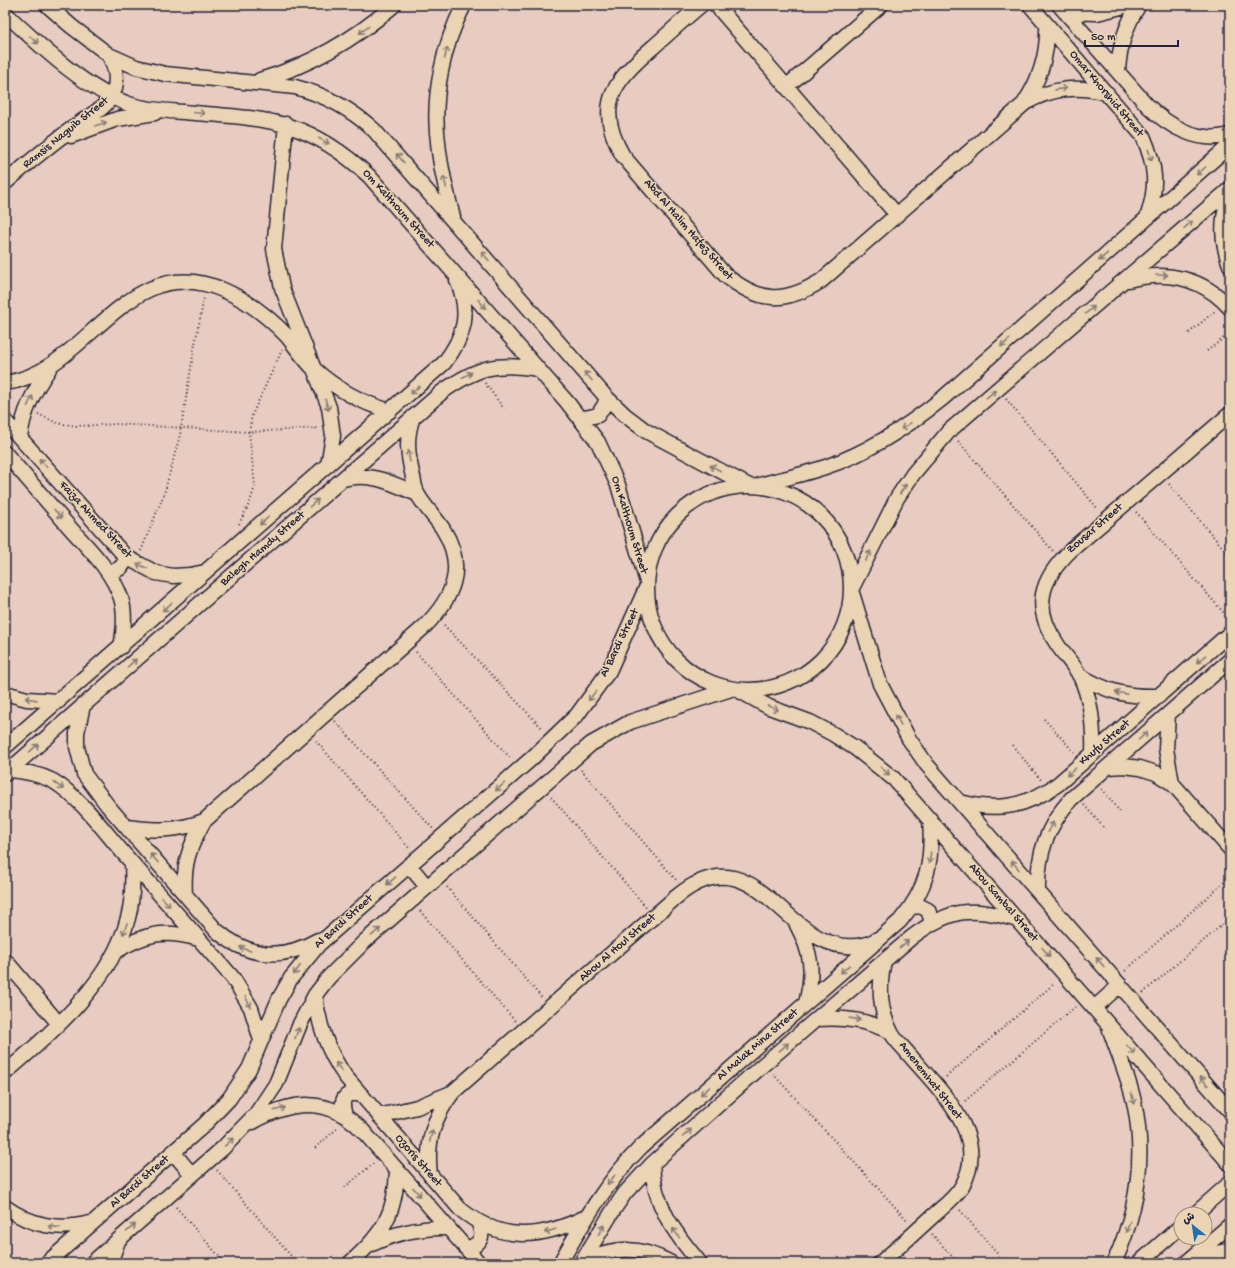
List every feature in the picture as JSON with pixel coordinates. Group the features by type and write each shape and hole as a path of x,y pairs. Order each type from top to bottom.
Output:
{"street":[{"path":"47,5 71,26 109,55 136,67 157,72 252,82 307,90 346,107 374,130 454,220 606,397 625,415 646,431 752,486 777,490 790,495 816,510 831,526 843,545 850,567 852,591 875,670 894,712 909,740 928,765 960,802 1230,1111"},
{"path":"252,82 286,72 329,52 369,26 394,5"},
{"path":"454,220 442,170 437,141 436,113 439,85 450,37 464,5"},
{"name":"Abd Al Halim Hafez Street","path":"701,5 631,67 618,82 610,100 609,120 613,139 623,156 725,275 742,288 761,296 783,298 803,292 821,281 1025,103 1040,95 1056,90 1073,88 1091,89 1107,94"},
{"path":"716,5 896,215"},
{"path":"786,87 881,5"},
{"name":"Omar Khorshid Street","path":"1030,5 1142,136 1153,162 1155,177 1154,198 1147,218"},
{"path":"1062,8 1097,13 1129,5"},
{"path":"1118,72 1122,42 1127,27 1139,5"},
{"name":"Omar Khorshid Street","path":"1062,8 1146,105 1162,120 1181,131 1203,136 1230,135"},
{"name":"Om Kalthoum Street","path":"5,13 60,62 96,88 112,97 132,105 173,111 266,120 286,124 325,141 352,159 369,176 538,369 598,442 618,485 647,584"},
{"name":"Abd Al Halim Hafez Street","path":"1025,103 1034,89 1042,68 1048,41 1047,25"},
{"name":"Ramsis Naguib Street","path":"5,183 112,97 116,80 116,71 109,55"},
{"path":"1129,119 1139,117 1146,105"},
{"path":"41,153 65,138 104,123 145,114 173,111"},
{"path":"286,124 274,249 282,288 329,407 332,427 332,451 328,465"},
{"path":"1230,145 943,398 906,426 866,450 829,466 752,486 730,488 711,494 694,502 679,514 666,529 657,545 650,563 647,584 649,610 655,627 670,653 687,670 708,682 735,690 762,690 785,684 806,673 824,658 838,639 848,617 852,591 897,498 921,463 949,431 1124,282 1230,189"},
{"path":"1230,197 1223,218 1223,238 1230,265"},
{"name":"Balegh Hamdy Street","path":"5,748 444,363 456,348 463,330 465,311 462,291 454,273"},
{"path":"1124,282 1146,276 1175,277 1190,280 1209,289 1228,305"},
{"path":"5,383 19,381 36,375 51,365 113,312 132,298 152,288 174,283 196,283 219,287 240,297 261,312 288,338 314,368 348,394 376,407 390,411"},
{"path":"20,438 26,408 51,365"},
{"name":"Balegh Hamdy Street","path":"7,772 442,392 475,371 497,366 518,366 538,369"},
{"path":"428,378 437,381 442,392"},
{"path":"579,417 585,418 598,415 603,410 606,397"},
{"name":"Zousar Street","path":"1088,758 1094,733 1092,713 1087,694 1079,675 1057,645 1047,627 1042,613 1042,598 1045,584 1051,571 1060,560 1230,414"},
{"path":"185,894 184,874 187,855 204,821 407,642 435,616 447,601 454,584 455,565 452,547 444,532 417,494 408,451 409,427 413,417"},
{"name":"Faiza Ahmed Street","path":"5,421 131,560 156,573 173,576 190,575 207,571"},
{"name":"Faiza Ahmed Street","path":"7,457 107,571 116,584 121,599 124,623 120,647"},
{"path":"342,479 353,476 376,477 417,494"},
{"path":"238,544 251,559"},
{"path":"107,571 118,570 131,560"},
{"name":"Al Bardi Street","path":"47,1263 173,1152 229,1099 249,1069 279,999 291,978 306,958 334,930 553,740 577,715 609,671 647,584"},
{"name":"Khufu Street","path":"960,802 994,808 1012,806 1028,801 1054,787 1230,633"},
{"name":"Khufu Street","path":"1038,892 1040,858 1044,841 1054,821 1073,797 1230,660"},
{"name":"Zousar Street","path":"1079,675 1097,686 1117,693 1138,696 1159,696"},
{"path":"92,1263 209,1160 245,1126 263,1104 276,1084 300,1024 315,994 343,962 411,901 591,744 630,722 735,690"},
{"name":"Abou Sambal Street","path":"735,690 769,707 810,722 855,748 894,779 1230,1164"},
{"path":"5,693 27,699 59,701"},
{"path":"83,705 77,733 80,761 84,774 108,806 216,930 229,941 242,948 258,953 273,954 304,948 334,930"},
{"path":"1168,714 1166,749 1172,783"},
{"path":"1108,767 1124,766 1140,768 1156,773 1172,783 1230,849"},
{"path":"7,772 24,771 39,775 53,782 65,790 93,818 233,978 243,992 251,1008 261,1040"},
{"path":"1054,787 1059,798 1065,800 1073,797"},
{"path":"93,818 93,814 99,807 108,806"},
{"name":"Al Malak Mina Street","path":"560,1263 586,1217 611,1180 641,1147 900,921 912,907 921,892 927,875 931,846 930,819"},
{"path":"127,827 153,830 175,829 204,821"},
{"path":"413,861 427,887"},
{"path":"5,1073 60,1024 89,990 115,952 126,924 132,900 132,863"},
{"name":"Abou Al Houl Street","path":"430,1175 428,1157 431,1134 442,1106 453,1092 654,916 685,890 699,882 715,878 732,878 747,882 762,891 796,923 828,942 846,946 863,945 880,938"},
{"path":"912,907 920,906 928,910 932,922"},
{"name":"Al Malak Mina Street","path":"582,1261 625,1193 652,1164 764,1064 884,961 932,922 947,915 964,911 981,911 1018,920"},
{"name":"Abou Al Houl Street","path":"796,923 806,941 811,962 811,983 806,1003"},
{"path":"115,952 146,936 164,933 182,934 208,940 214,936 216,930"},
{"path":"5,960 60,1024"},
{"name":"Amenemhat Street","path":"880,1263 951,1200 962,1186 969,1169 970,1151 967,1133 955,1110 891,1032 882,1004 880,990 884,961"},
{"path":"1090,1003 1118,983"},
{"name":"Ozoris Street","path":"315,994 318,1017 324,1038 333,1058 360,1094 460,1209 478,1222 499,1231 522,1234 544,1233 566,1226 586,1217"},
{"name":"Amenemhat Street","path":"817,1019 840,1018 863,1021 891,1032"},
{"path":"1107,1022 1132,1095 1139,1133 1140,1163 1137,1194 1130,1223 1114,1263"},
{"name":"Abou Al Houl Street","path":"379,1116 417,1107 453,1092"},
{"path":"347,1117 342,1102 343,1098 349,1094 360,1094"},
{"name":"Ozoris Street","path":"245,1126 278,1109 295,1105 313,1105 330,1109 347,1117 384,1154 479,1263"},
{"path":"173,1152 192,1175"},
{"path":"652,1164 653,1179 665,1215 694,1262"},
{"path":"350,1263 372,1244 383,1227 392,1208 397,1189 397,1170"},
{"path":"1204,1206 1230,1183"},
{"path":"5,1207 20,1217 37,1224 56,1228 74,1227 93,1223"},
{"path":"467,1249 480,1242 483,1235 478,1222"},
{"path":"1189,1261 1230,1225"},
{"path":"372,1244 410,1230 429,1227 448,1228"},
{"path":"1139,1263 1173,1233"},
{"path":"110,1263 118,1240"},
{"path":"582,1261 618,1249 637,1249 655,1254 671,1263"},
{"path":"1189,1261 1230,1250"}],"path":[{"path":"131,560 164,494 180,428 207,285"},
{"path":"1189,333 1228,305"},
{"path":"1207,351 1230,333"},
{"path":"238,525 250,502 255,486 255,471 249,432 255,408 288,338"},
{"path":"475,371 504,409"},
{"path":"997,389 1107,519"},
{"path":"26,408 57,423 77,426 117,424 249,432 332,427"},
{"path":"949,431 1060,560"},
{"path":"1160,474 1230,556"},
{"path":"1127,502 1230,620"},
{"path":"435,616 553,740"},
{"path":"407,642 520,768"},
{"path":"328,712 440,838"},
{"path":"1044,719 1088,758"},
{"path":"307,731 413,861"},
{"path":"1012,746 1054,787"},
{"path":"573,760 685,890"},
{"path":"1093,779 1121,813"},
{"path":"542,787 654,916"},
{"path":"1073,797 1105,829"},
{"path":"438,877 550,1007"},
{"path":"1118,983 1230,877"},
{"path":"411,901 523,1031"},
{"path":"1134,1001 1230,918"},
{"path":"935,1086 1065,975"},
{"path":"955,1110 1090,1003"},
{"path":"764,1064 920,1228 958,1263"},
{"path":"315,1148 347,1117"},
{"path":"345,1187 384,1154"},
{"path":"209,1160 297,1263"},
{"path":"167,1197 224,1263"},
{"path":"951,1200 1005,1263"}]}
